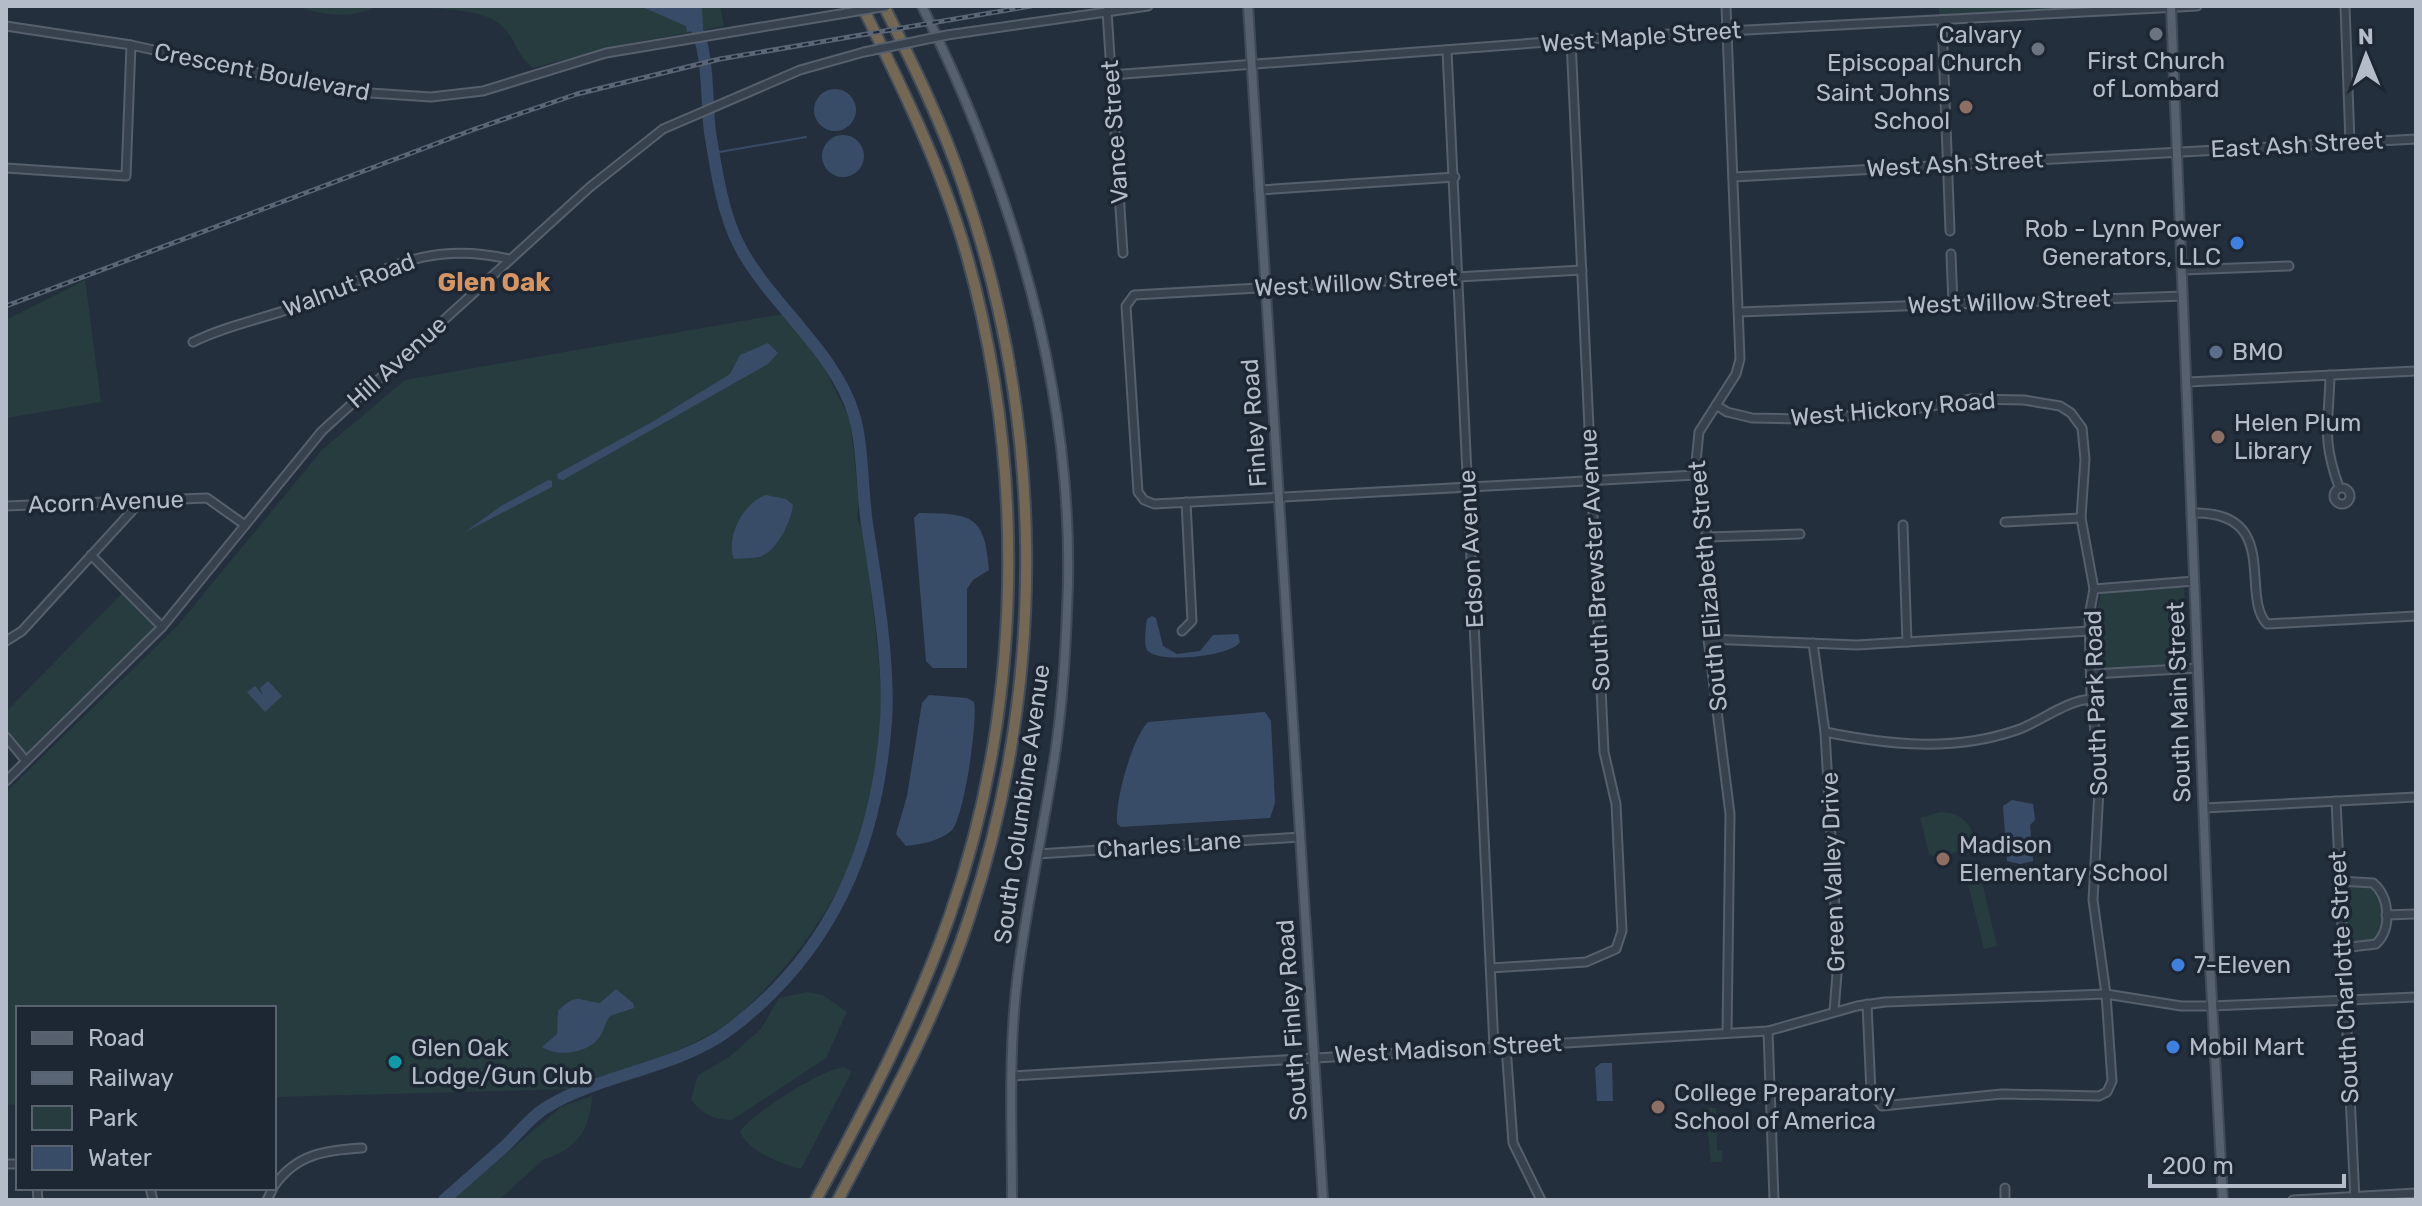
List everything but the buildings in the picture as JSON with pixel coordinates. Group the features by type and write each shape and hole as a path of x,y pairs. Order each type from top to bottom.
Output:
{"highway":[{"path":"816,1200 897,1045 951,913 982,796 1005,649 1006,505 998,413 967,256 940,176 862,6"},
{"path":"838,1200 916,1052 944,985 983,872 1010,754 1024,650 1026,506 1018,410 992,280 942,131 885,6"}],"main road":[{"name":"South Columbine Avenue","path":"922,6 966,96 1013,222 1032,288 1060,443 1067,534 1065,651 1054,763 1018,973 1012,1076 1012,1200"},
{"name":"Finley Road","path":"1248,6 1300,837"},
{"name":"South Main Street","path":"2171,7 2179,219 2183,233 2181,249 2212,1006 2223,1200"},
{"name":"South Finley Road","path":"1300,837 1323,1200"}],"street":[{"name":"Crescent Boulevard","path":"6,26 131,45 331,89 383,96 431,97 483,91 587,58 885,6"},
{"name":"Hill Avenue","path":"6,781 162,627 322,431 590,187 663,129 800,70 864,52 947,35 1148,6"},
{"name":"South Elizabeth Street","path":"1726,6 1740,359 1736,374 1699,432 1696,475 1703,493 1708,639 1730,814 1727,1033"},
{"name":"West Maple Street","path":"1111,75 1571,40 1942,20 2064,10 2197,6"},
{"path":"2345,6 2350,143"},
{"name":"Vance Street","path":"1107,11 1123,253"},
{"path":"1942,20 1950,231"},
{"name":"South Brewster Avenue","path":"1491,968 1594,961 1616,949 1621,935 1616,804 1604,752 1571,40"},
{"path":"6,168 126,176 131,45"},
{"name":"Edson Avenue","path":"1447,50 1494,1047"},
{"name":"East Ash Street","path":"2177,152 2416,139"},
{"name":"West Ash Street","path":"1733,177 2177,152"},
{"path":"1259,190 1455,177"},
{"name":"Walnut Road","path":"193,342 216,331 300,306 380,269 426,256 476,251 509,259"},
{"path":"1951,254 1953,304"},
{"path":"2182,270 2289,266"},
{"name":"West Willow Street","path":"1186,502 1154,504 1144,500 1137,487 1126,306 1131,297 1143,293 1582,270"},
{"name":"West Willow Street","path":"1739,312 2183,296"},
{"path":"2187,382 2416,371"},
{"path":"2330,375 2325,414 2327,445 2339,487"},
{"name":"West Hickory Road","path":"1716,405 1737,415 1769,419 1862,416 1971,399 2049,403 2071,413"},
{"name":"South Park Road","path":"1874,1100 1885,1107 2002,1094 2095,1096 2107,1092 2112,1081 2106,994 2093,900 2100,795 2091,699 2089,631 2094,589 2081,518 2085,438 2071,413"},
{"path":"1182,631 1192,621 1186,502 1696,475"},
{"name":"Acorn Avenue","path":"6,506 207,498 245,525"},
{"path":"6,641 22,631 141,501"},
{"path":"2191,513 2226,519 2248,540 2256,557 2258,609 2267,624 2416,616"},
{"path":"2005,522 2081,518"},
{"path":"1903,525 1907,642"},
{"path":"1706,537 1800,534"},
{"path":"91,555 162,627"},
{"path":"2094,589 2194,581"},
{"path":"1708,639 1813,643 1907,642 2089,631"},
{"name":"Green Valley Drive","path":"1813,643 1831,786 1838,947 1834,1011"},
{"path":"2092,674 2198,668"},
{"name":"Green Valley Drive","path":"1825,732 1896,744 1957,743 2014,731 2075,701 2091,699"},
{"path":"6,737 26,761"},
{"path":"2204,808 2416,797"},
{"name":"South Charlotte Street","path":"2336,801 2355,1198"},
{"name":"Charles Lane","path":"1038,854 1300,837"},
{"path":"2339,881 2373,883 2384,898 2386,915 2385,933 2379,942 2371,946 2342,948"},
{"path":"2386,915 2416,914"},
{"path":"1867,1004 2106,994 2181,1006 2416,997"},
{"name":"Green Valley Drive","path":"1867,1004 1871,1092 1874,1100"},
{"name":"West Madison Street","path":"1012,1076 1768,1031 1867,1004"},
{"path":"1768,1031 1774,1200"},
{"path":"1506,1046 1513,1143 1541,1200"},
{"path":"276,1183 290,1167 313,1154 362,1148"},
{"path":"2005,1188 2005,1200"},
{"path":"2293,1200 2416,1193"}],"green space":[{"path":"298,6 377,6 359,13 338,15"},
{"path":"415,6 720,6 724,26 620,45 533,68 497,22 475,13"},
{"path":"1939,6 2060,6 2060,9 1939,16"},
{"path":"85,280 101,402 6,418 6,320"},
{"path":"783,314 822,363 850,420 859,503 857,518 866,540 882,721 876,782 868,816 857,849 825,912 784,969 729,1023 681,1049 572,1089 276,1097 276,1006 16,1006 16,1104 6,1105 6,792 178,625 322,450 405,380"},
{"path":"2184,586 2188,665 2105,670 2097,667 2094,621 2101,593"},
{"path":"127,588 163,619 118,670 27,757 6,733 6,712"},
{"path":"1940,812 1954,814 1965,821 1972,832 1975,846 1938,858 1929,854 1920,818"},
{"path":"1977,861 1997,946 1984,949 1963,864"},
{"path":"2346,884 2373,886 2377,892 2383,913 2375,941 2350,945 2346,941"},
{"path":"807,992 823,995 847,1012 826,1058 732,1120 714,1117 699,1109 691,1099 698,1075 728,1058 761,1029 779,998"},
{"path":"844,1067 851,1071 850,1075 801,1169 766,1156 743,1138 740,1131 773,1103 820,1076"},
{"path":"592,1096 585,1128 574,1144 544,1159 499,1200 452,1200 561,1107"},
{"path":"1705,1108 1716,1108 1717,1150 1722,1151 1722,1162 1711,1162"}],"water":[{"path":"640,6 702,6 703,29 687,32 686,26"},
{"path":"835,89 850,95 856,110 850,125 835,131 820,125 814,110 820,95"},
{"path":"843,135 858,141 864,156 858,171 843,177 828,171 822,156 828,141"},
{"path":"768,343 778,353 768,364 563,480 558,479 557,474 652,422 730,374 740,355"},
{"path":"548,480 552,481 552,487 465,532 501,506"},
{"path":"766,495 786,499 793,505 787,526 778,541 762,556 734,559 732,541 738,521 750,505"},
{"path":"919,513 963,517 979,528 984,538 989,570 973,580 967,589 967,668 933,668 926,661 914,518"},
{"path":"1152,616 1156,618 1163,646 1177,654 1200,651 1213,635 1238,634 1240,642 1224,651 1196,657 1155,655 1148,651 1145,641 1147,619"},
{"path":"268,681 282,696 265,712 247,692 255,686 263,695 260,688"},
{"path":"929,695 967,698 974,702 969,768 957,822 952,830 937,839 906,846 896,834 907,796 922,703"},
{"path":"1265,712 1271,721 1275,803 1270,818 1121,827 1117,823 1126,770 1136,741 1148,722"},
{"path":"2012,800 2033,804 2035,820 2030,825 2033,861 2020,864 2007,861 2003,806"},
{"path":"616,989 633,1003 634,1008 610,1016 600,1036 592,1044 571,1052 555,1052 542,1047 557,1034 558,1011 570,1001 578,999 600,1003"},
{"path":"1601,1063 1612,1063 1613,1101 1597,1101 1595,1068"}],"waterway":[{"path":"444,1200 547,1107 592,1086 686,1054 729,1030 765,1000 796,967 843,894 860,853 881,767 886,721 886,673 854,415 833,370 767,287 733,232 720,190 712,146 702,48 698,32 681,6"},
{"path":"714,153 806,137"}],"railway":[{"path":"6,306 475,129 577,94 720,59 1031,6"}],"place":[{"name":"First Church of Lombard","path":"2156,34"},
{"name":"Calvary Episcopal Church","path":"2038,49"},
{"name":"Saint Johns School","path":"1966,107"},
{"name":"Rob - Lynn Power Generators, LLC","path":"2237,243"},
{"name":"BMO","path":"2216,352"},
{"name":"Helen Plum Library","path":"2218,437"},
{"name":"Madison Elementary School","path":"1943,859"},
{"name":"7-Eleven","path":"2178,965"},
{"name":"Mobil Mart","path":"2173,1047"},
{"name":"Glen Oak Lodge/Gun Club","path":"395,1062"},
{"name":"College Preparatory School of America","path":"1658,1107"}],"district":[{"name":"Glen Oak","path":"494,282"}]}
